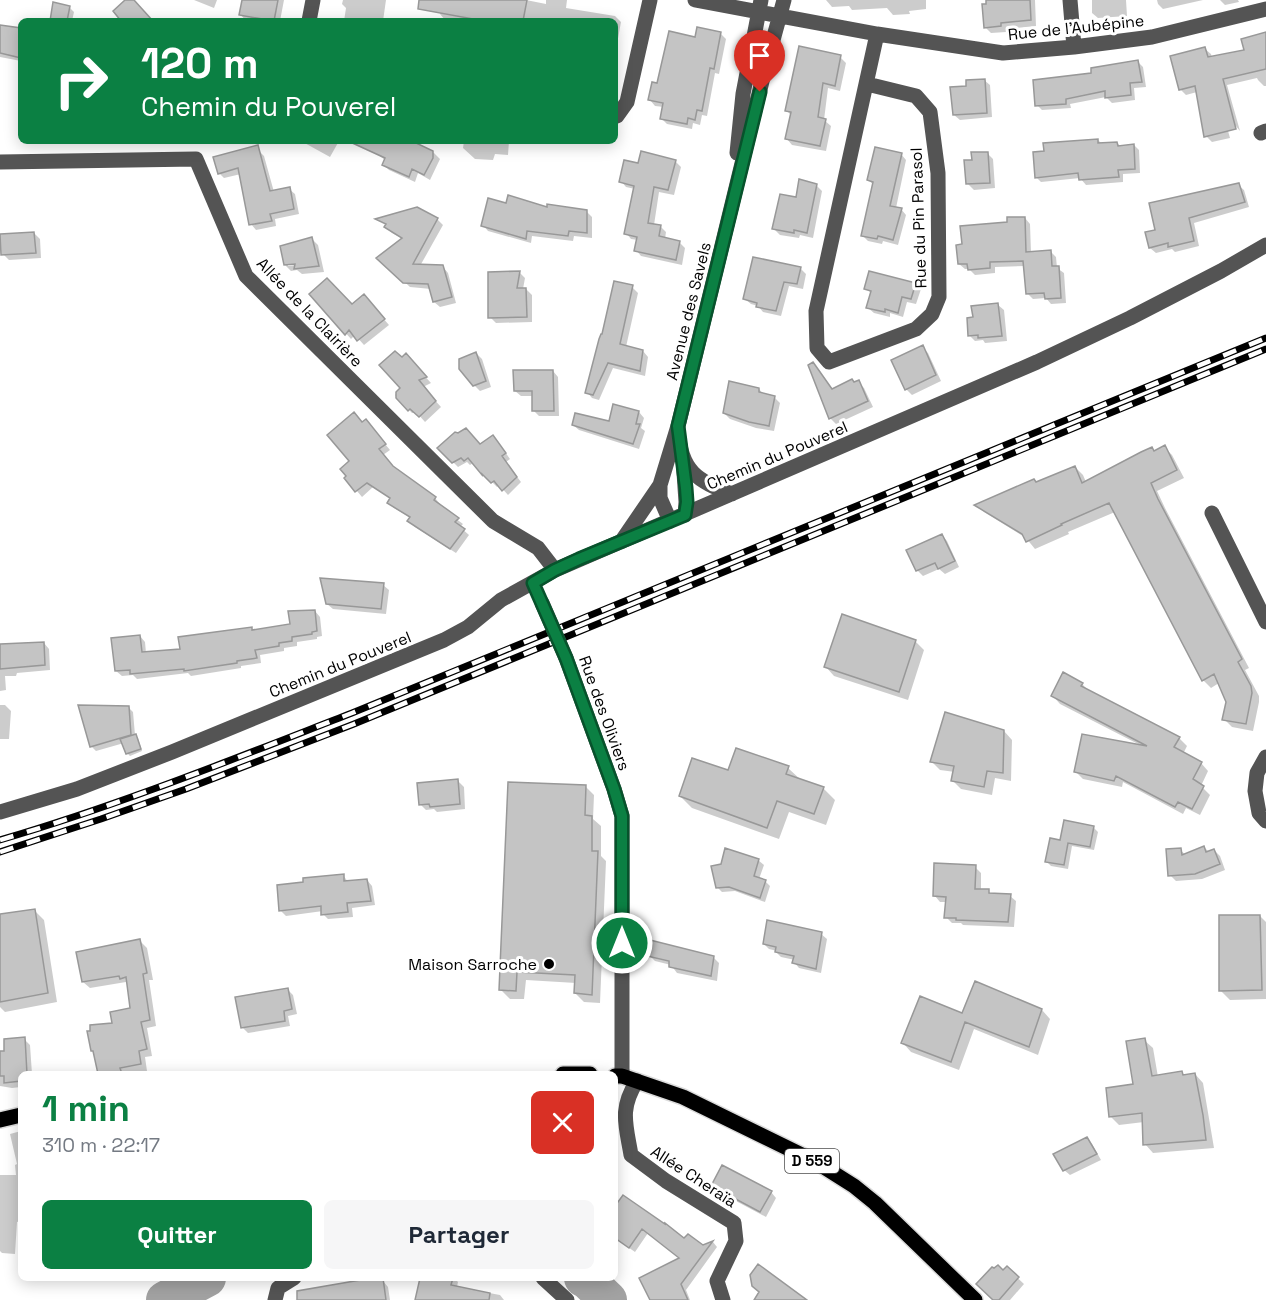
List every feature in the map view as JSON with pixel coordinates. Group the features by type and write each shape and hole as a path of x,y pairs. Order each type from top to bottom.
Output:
{"main road":[{"name":"D 559","path":"619,1076 683,1097 816,1162 854,1186 875,1203 975,1300"},
{"path":"0,1120 18,1116"}],"street":[{"path":"310,18 313,0"},
{"path":"618,115 627,102 650,0"},
{"name":"Rue de l'Aubépine","path":"695,0 760,6 781,16 877,34 1003,53 1152,37 1266,9"},
{"name":"Avenue des Savels","path":"621,542 660,485 678,426 784,0"},
{"path":"1070,0 1074,47"},
{"name":"Avenue des Savels","path":"733,204 743,94 760,6"},
{"name":"Rue du Pin Parasol","path":"867,84 916,96 930,112 938,172 939,297 932,314 915,329 829,362 817,348 816,311 877,34"},
{"name":"Allée de la Clairière","path":"0,162 196,159 246,276 493,521 538,548 555,570"},
{"name":"Chemin du Pouverel","path":"0,812 77,789 444,640 468,627 501,600 555,570 1048,357 1150,308 1266,245"},
{"name":"Avenue des Savels","path":"678,426 687,502 685,515"},
{"path":"682,458 699,478 714,488 732,495"},
{"path":"660,485 660,498 670,521"},
{"path":"1212,513 1266,622"},
{"name":"Rue des Oliviers","path":"533,583 566,658 622,816 619,1076"},
{"path":"1266,757 1257,773 1255,791 1259,813 1266,821"},
{"name":"Allée Cheraïa","path":"638,1081 625,1107 631,1155 666,1181 734,1223 736,1241 717,1281 723,1300"},
{"path":"274,1300 278,1288 289,1281"},
{"path":"546,1281 567,1300"}],"building":[{"path":"125,0 134,0 150,18 119,18 113,11"},
{"path":"242,0 278,0 275,18 239,15"},
{"path":"419,0 527,0 524,18 468,18 418,9"},
{"path":"986,0 1030,0 1031,20 1001,23 1001,26 984,28 982,4 986,4"},
{"path":"53,2 70,6 68,18 50,18"},
{"path":"0,25 18,28 18,57 0,53"},
{"path":"697,27 721,32 714,69 710,68 702,111 697,110 695,120 688,118 687,124 660,119 663,103 648,100 652,82 657,83 669,31 695,37"},
{"path":"1266,32 1266,69 1223,79 1236,129 1204,137 1195,86 1179,90 1170,56 1205,47 1208,57 1244,50 1241,39"},
{"path":"799,46 841,55 835,86 823,83 818,117 826,119 820,146 785,139 791,112 785,111"},
{"path":"1138,60 1142,82 1130,83 1131,95 1105,98 1105,91 1066,99 1066,104 1035,106 1033,80 1091,73 1091,68"},
{"path":"985,79 987,113 953,115 950,87 966,86 966,80"},
{"path":"1098,139 1098,143 1117,142 1118,146 1134,144 1135,169 1118,170 1119,177 1079,180 1078,173 1035,178 1033,152 1044,151 1043,143"},
{"path":"355,144 418,144 433,151 433,158 424,175 412,169 409,177 382,165 385,158"},
{"path":"258,145 270,191 290,187 294,209 270,214 272,221 249,225 238,168 218,174 213,157"},
{"path":"875,147 902,153 890,206 902,208 893,240 878,236 877,239 861,236 873,182 867,180"},
{"path":"641,151 676,160 668,190 654,187 648,223 661,225 659,236 680,241 676,260 634,251 637,237 624,234 634,186 619,182 624,160 638,163"},
{"path":"971,152 988,152 990,183 966,184 964,160 972,160"},
{"path":"799,179 817,184 807,233 772,229 780,194 796,197"},
{"path":"1239,183 1245,202 1189,218 1194,241 1168,247 1168,243 1149,248 1145,232 1155,230 1149,203"},
{"path":"508,195 547,207 547,204 587,210 587,233 569,231 568,236 527,231 526,239 481,226 488,198 506,203"},
{"path":"417,207 438,218 413,264 443,265 452,297 433,302 428,284 403,283 376,258 402,238 384,227 386,224 375,219"},
{"path":"1007,217 1025,217 1026,252 1051,250 1052,266 1059,266 1061,298 1045,299 1044,293 1026,294 1023,261 990,262 990,268 968,270 967,264 958,264 956,245 962,244 960,226 1007,222"},
{"path":"34,232 36,253 1,255 0,234"},
{"path":"312,237 319,266 294,269 295,264 284,265 280,246"},
{"path":"753,257 801,267 797,284 784,282 776,311 756,307 757,303 743,299"},
{"path":"520,271 517,288 526,288 527,317 488,318 488,272"},
{"path":"869,271 916,283 911,299 902,297 898,313 885,309 885,312 866,308 871,291 864,289"},
{"path":"327,278 352,304 364,294 385,319 357,341 349,330 345,335 309,294"},
{"path":"614,281 633,285 620,344 643,350 640,371 608,363 593,395 585,393"},
{"path":"998,303 1002,336 978,338 978,335 968,336 967,318 973,317 971,306"},
{"path":"923,345 936,375 905,390 891,360"},
{"path":"395,351 402,357 406,353 427,377 419,380 436,401 419,417 410,409 408,411 396,398 396,392 400,388 379,365"},
{"path":"476,352 486,381 473,386 459,369 459,359"},
{"path":"813,362 832,389 852,379 854,382 859,380 868,401 829,419 808,365"},
{"path":"513,370 553,370 554,411 532,411 532,391 514,391"},
{"path":"729,381 759,388 759,392 775,396 769,426 723,413"},
{"path":"613,404 639,411 636,424 640,424 633,444 572,425 575,413 609,421"},
{"path":"354,412 362,422 366,419 386,444 379,449 393,466 436,497 434,500 459,518 455,522 465,529 450,549 407,521 410,517 387,503 390,498 367,483 355,492 344,478 346,476 340,469 349,461 327,435"},
{"path":"466,428 480,444 493,435 506,453 502,456 517,477 502,491 494,481 491,483 482,475 468,458 464,461 461,458 452,463 437,448 455,432 458,433"},
{"path":"1165,445 1177,470 1151,483 1242,659 1238,662 1251,686 1252,693 1246,724 1222,720 1226,702 1214,674 1202,681 1109,503 1026,542 1022,534 974,505 1034,479 1036,482 1075,466 1082,483 1141,452 1152,447 1154,451"},
{"path":"942,534 955,561 938,569 935,563 916,571 906,550"},
{"path":"320,578 384,583 381,609 326,604"},
{"path":"315,610 317,631 292,637 292,641 279,643 279,646 255,650 257,658 184,671 184,669 130,674 130,670 115,671 111,638 140,635 142,652 180,649 178,637 290,624 288,611"},
{"path":"842,614 916,640 899,692 824,667"},
{"path":"44,642 45,665 0,669 0,644"},
{"path":"1063,672 1083,683 1081,686 1180,737 1174,747 1202,762 1193,779 1204,786 1192,809 1178,802 1175,807 1116,776 1114,781 1074,772 1082,734 1147,746 1051,696"},
{"path":"78,705 129,706 131,735 90,747"},
{"path":"945,712 1004,730 1003,773 987,771 984,787 951,781 954,766 930,762"},
{"path":"136,734 141,749 126,754 120,739"},
{"path":"736,748 789,766 786,774 824,787 814,814 777,801 767,828 679,796 692,758 728,770"},
{"path":"458,779 460,804 430,807 429,804 419,805 417,783"},
{"path":"508,782 586,785 585,815 592,816 592,851 598,851 592,995 574,993 575,975 517,972 516,991 499,990"},
{"path":"1064,820 1094,826 1090,847 1068,843 1064,865 1045,862 1050,838 1060,840"},
{"path":"1204,846 1206,852 1214,849 1220,864 1195,874 1168,876 1166,849 1181,848 1182,855"},
{"path":"725,848 759,859 754,876 766,880 760,898 729,887 716,888 711,866 721,864"},
{"path":"934,863 976,865 975,889 989,889 989,893 1011,894 1008,922 944,918 946,897 933,896"},
{"path":"344,874 344,881 367,879 371,901 347,903 348,912 321,915 321,906 279,911 277,885 303,882 303,878"},
{"path":"35,909 48,993 0,1002 0,914"},
{"path":"1219,915 1260,915 1262,990 1219,991"},
{"path":"767,920 822,932 816,969 792,963 794,956 775,952 776,947 763,944"},
{"path":"140,939 147,973 143,974 150,1020 141,1022 147,1049 139,1051 141,1064 120,1068 121,1071 97,1071 87,1031 90,1031 90,1025 112,1023 110,1012 130,1008 126,977 82,982 76,952"},
{"path":"650,940 714,956 711,976 669,967 669,961 647,956"},
{"path":"975,981 1042,1009 1029,1047 965,1022 951,1062 901,1043 920,996 962,1013"},
{"path":"288,988 292,1009 284,1011 285,1021 241,1028 235,997"},
{"path":"25,1037 27,1071 18,1071 18,1081 4,1083 4,1076 0,1076 0,1051 4,1051 4,1039"},
{"path":"1145,1038 1152,1076 1182,1071 1183,1075 1195,1073 1206,1140 1143,1145 1142,1113 1109,1117 1106,1088 1133,1084 1126,1041"},
{"path":"1087,1137 1097,1154 1063,1171 1053,1154"},
{"path":"722,1165 772,1191 760,1212 711,1186"},
{"path":"623,1195 684,1238 688,1234 703,1245 713,1241 681,1284 688,1300 650,1300 639,1278 679,1258 642,1229 629,1248 618,1240 618,1202"},
{"path":"758,1264 807,1300 754,1300 759,1292 752,1286 750,1275"},
{"path":"998,1265 1003,1270 1007,1266 1019,1277 999,1300 993,1300 976,1284 992,1267"},
{"path":"355,1281 383,1281 386,1300 297,1300 297,1291"},
{"path":"419,1281 452,1281 451,1285 490,1293 489,1300 415,1300"}],"waterway":[{"path":"165,1300 201,1281"},
{"path":"588,1281 608,1300"}],"railway":[{"path":"0,840 134,796 352,713 1266,338"},
{"path":"0,852 186,789 354,724 1266,349"}],"place":[{"name":"Maison Sarroche","path":"549,964"}],"route":[{"path":"622,943 622,816 566,658 533,583 579,559 685,515 686,488 678,426 760,92"}]}
